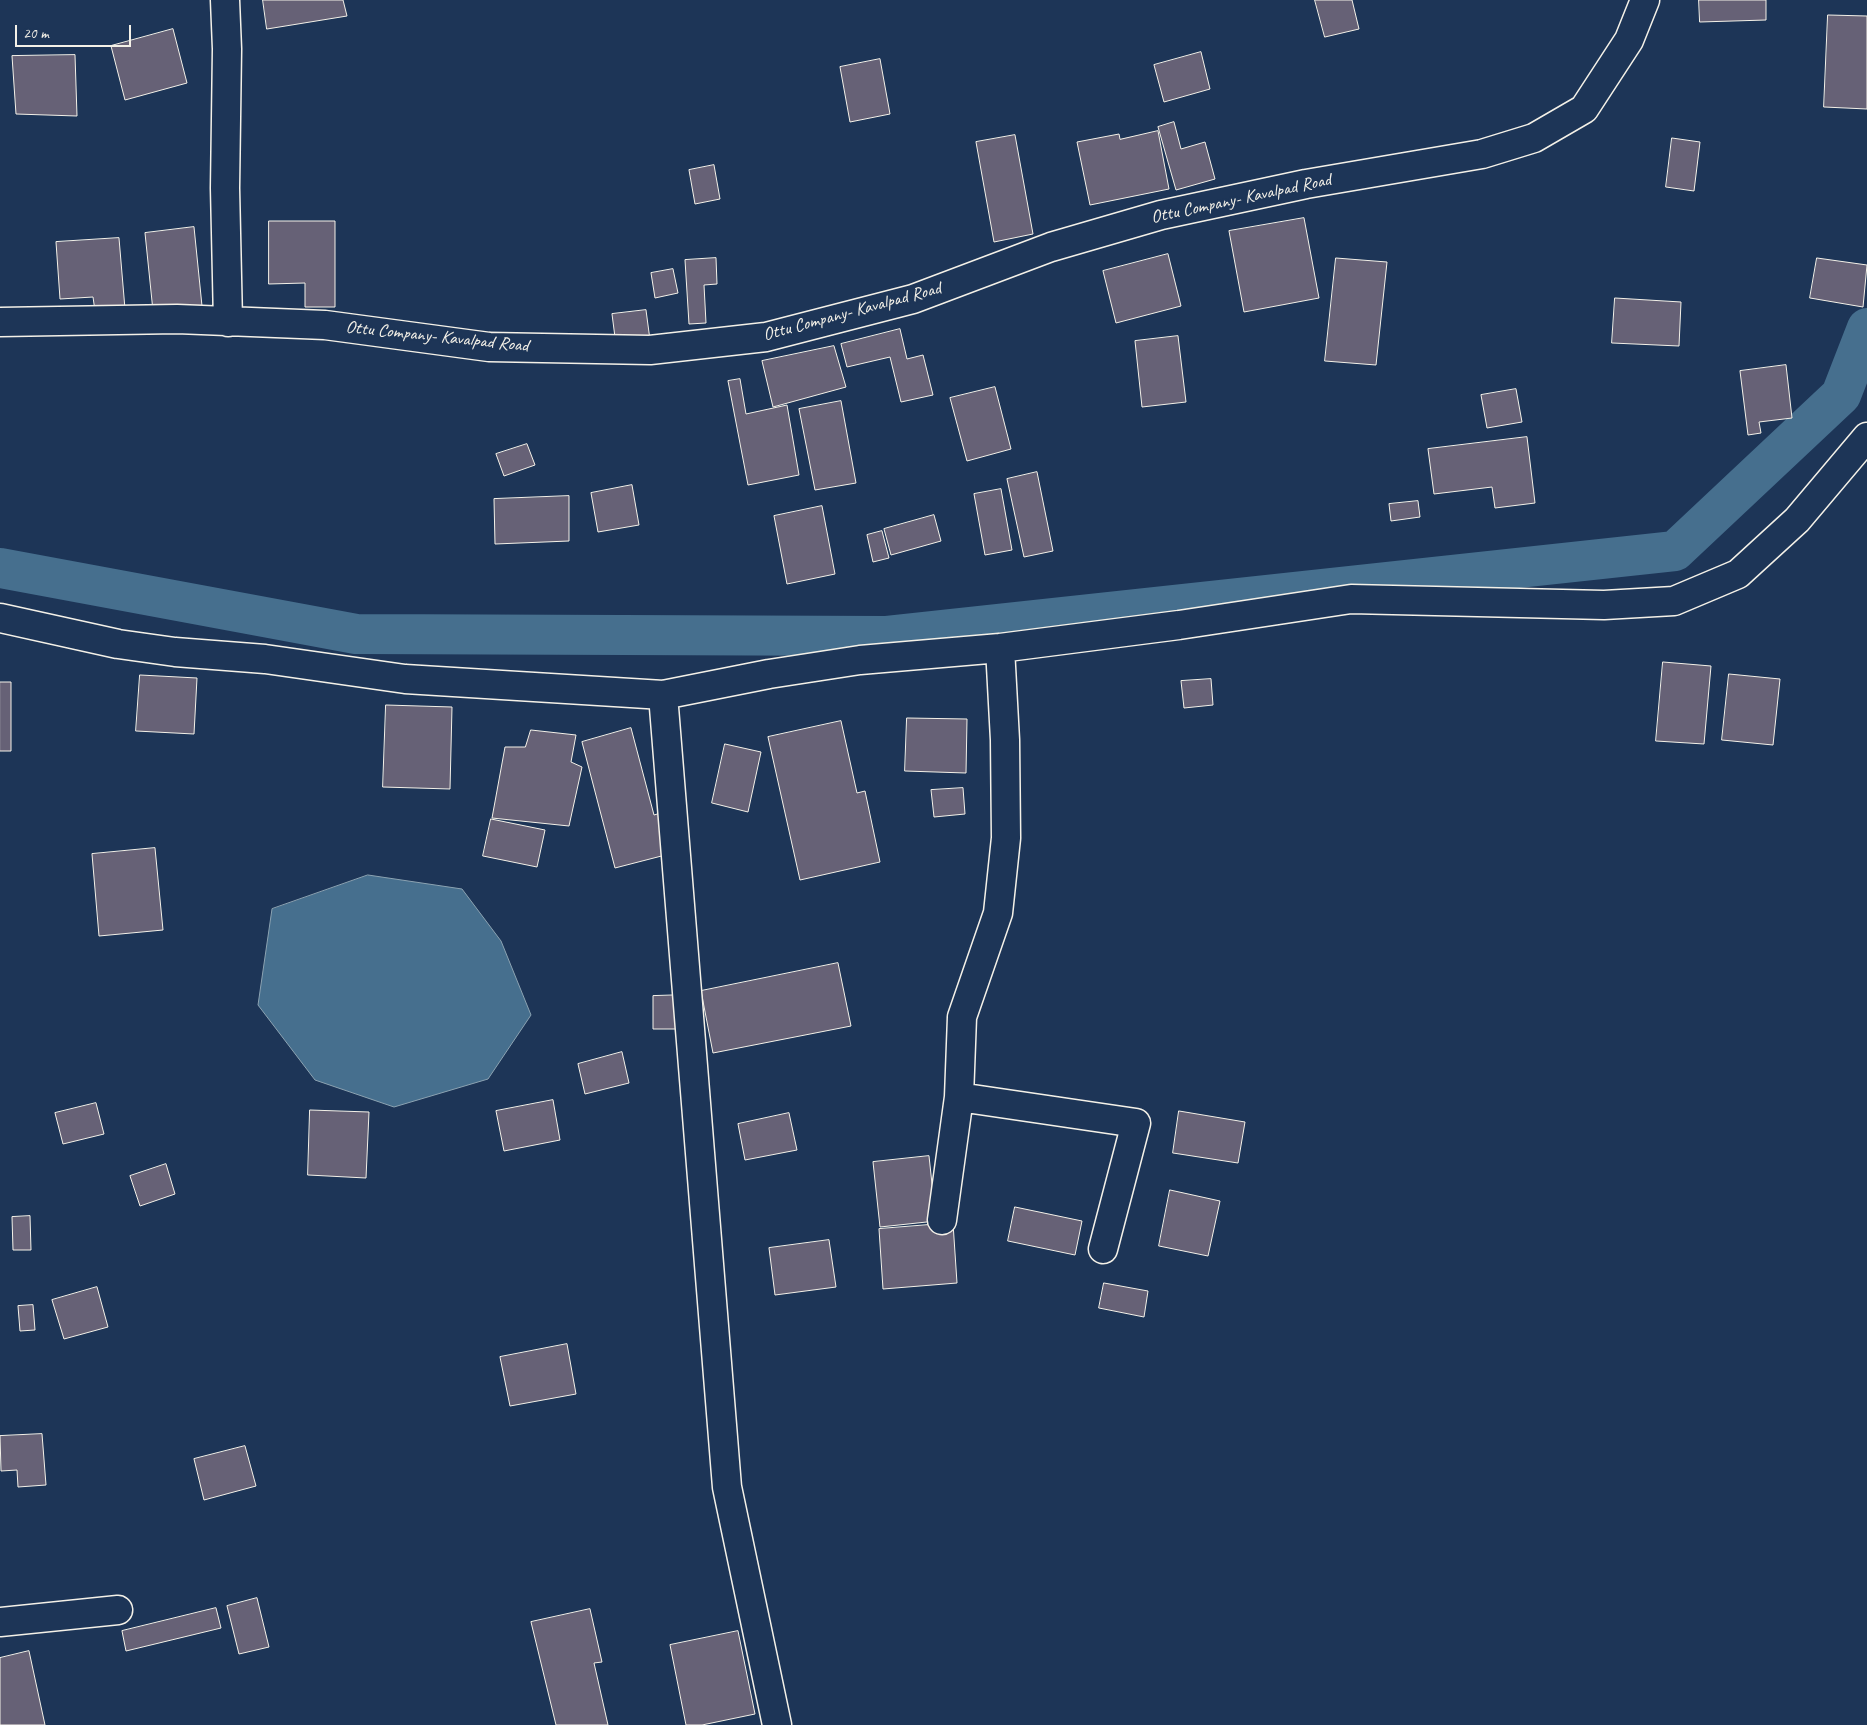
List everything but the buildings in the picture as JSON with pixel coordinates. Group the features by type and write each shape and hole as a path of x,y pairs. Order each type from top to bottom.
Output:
{"street":[{"path":"225,0 227,49 225,188 228,322"},
{"name":"Ottu Company- Kavalpad Road","path":"0,322 177,320 325,326 489,347 650,350 766,337 913,299 1051,247 1162,215 1306,184 1482,154 1534,138 1584,109 1630,40 1645,0"},
{"path":"0,618 118,644 176,652 265,659 405,679 663,695 769,674 860,660 1000,648 1179,625 1351,599 1604,605 1674,601 1738,574 1797,520 1867,437"},
{"path":"942,1220 959,1097 962,1017 998,913 1006,838 1005,740 1000,648"},
{"path":"663,695 727,1487 776,1725"},
{"path":"959,1097 1136,1123 1103,1249"},
{"path":"0,1622 118,1610"}],"water":[{"path":"368,875 462,889 501,941 531,1015 488,1079 394,1107 315,1080 258,1005 272,909"}],"waterway":[{"path":"0,568 356,634 887,636 1675,551 1841,395 1867,328"}]}
